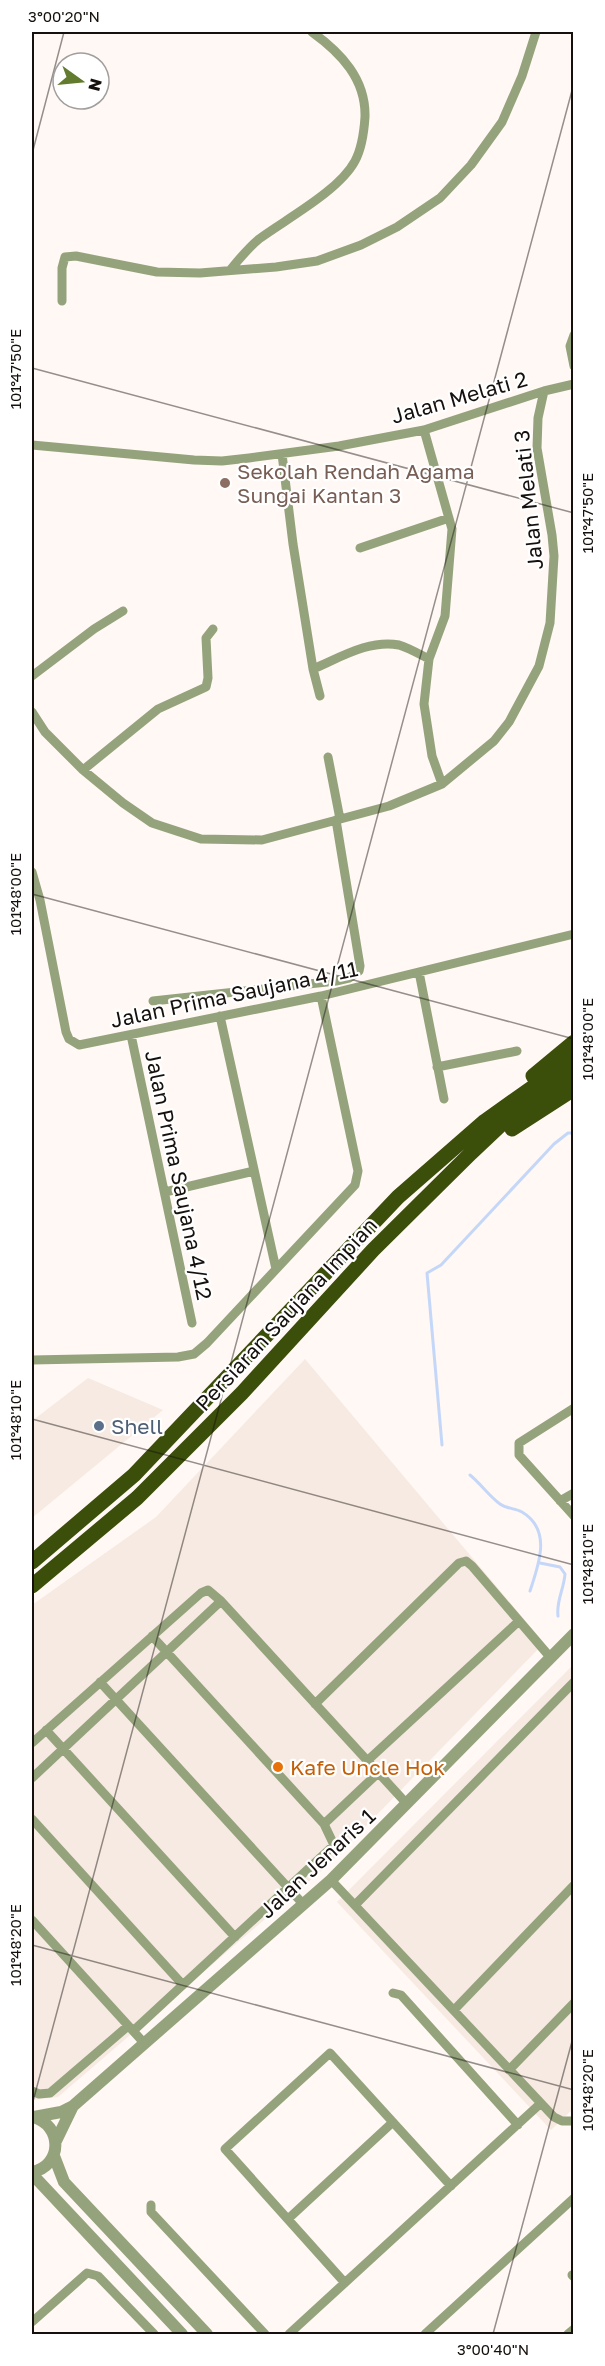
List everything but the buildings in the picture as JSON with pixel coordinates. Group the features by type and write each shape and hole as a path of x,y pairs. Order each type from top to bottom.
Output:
{"highway":[{"path":"485,1121 502,1102 573,1042"},
{"name":"Persiaran Saujana Impian","path":"32,1562 134,1475 398,1197 485,1121 573,1058"},
{"name":"Persiaran Saujana Impian","path":"32,1586 145,1490 242,1393 367,1258 471,1153 505,1121 573,1075"},
{"path":"471,1153 573,1089"}],"street":[{"path":"231,269 258,240 314,202 337,181 354,163 361,146 365,106 359,85 350,65 334,48 312,32"},
{"path":"62,301 62,268 65,257 76,256 157,272 200,273 276,267 317,261 361,245 397,227 440,198 471,165 502,122 522,76 536,32"},
{"path":"573,334 570,346 573,366"},
{"name":"Jalan Melati 2","path":"32,445 213,460 282,454 424,430 544,391 573,384"},
{"name":"Jalan Melati 3","path":"32,712 45,732 82,770 123,803 152,823 201,839 262,840 389,806 442,784 494,741 509,722 539,666 550,623 554,578 553,546 537,448 538,418 544,391"},
{"path":"424,430 452,529 445,616 429,659 424,704 432,756 442,784"},
{"path":"282,454 293,544 313,669 320,696"},
{"path":"360,548 449,518"},
{"path":"32,676 94,629 123,611"},
{"path":"82,770 158,709 206,687 208,678 206,638 213,629"},
{"path":"313,669 381,644 402,646 429,659"},
{"path":"153,1001 336,981 350,978 359,972 360,966 328,757"},
{"name":"Jalan Prima Saujana 4/11","path":"32,873 40,900 61,1010 69,1039 80,1046 321,996 573,934"},
{"path":"419,972 444,1099"},
{"path":"32,1360 178,1357 194,1354 207,1343 353,1187 358,1171 321,996"},
{"path":"220,1016 276,1269"},
{"name":"Jalan Prima Saujana 4/12","path":"130,1035 192,1323"},
{"path":"437,1067 517,1051"},
{"path":"165,1192 254,1171"},
{"path":"573,1408 519,1443 519,1455 573,1516"},
{"path":"560,1501 573,1492"},
{"path":"315,1704 459,1563 466,1562 472,1566 550,1657"},
{"path":"32,1743 201,1593 208,1590 214,1593 406,1804"},
{"path":"32,1778 221,1601"},
{"path":"367,1761 519,1621"},
{"name":"Jalan Jenaris 1","path":"74,2106 331,1880 573,1634"},
{"path":"32,2091 39,2094 50,2093 130,2029 183,1985 334,1845 324,1824 152,1636"},
{"path":"100,1682 304,1905"},
{"path":"356,1904 573,1682"},
{"path":"46,1730 235,1937"},
{"path":"324,1824 378,1773"},
{"path":"32,1819 183,1985"},
{"path":"331,1880 554,2117 573,2121"},
{"path":"454,2010 573,1886"},
{"path":"32,1920 145,2044"},
{"path":"393,1993 401,1995 518,2125"},
{"path":"509,2070 573,2003"},
{"path":"345,2283 225,2149 330,2053 451,2186"},
{"path":"289,2334 542,2103"},
{"path":"33,2117 61,2112 74,2106"},
{"path":"74,2106 56,2141 54,2156 64,2182 207,2334"},
{"path":"33,2117 46,2123 56,2141"},
{"path":"288,2219 393,2122"},
{"path":"54,2156 44,2168 32,2173 182,2334"},
{"path":"425,2334 573,2198"},
{"path":"151,2205 151,2212 265,2334"},
{"path":"32,2322 87,2273 98,2276 154,2334"},
{"path":"568,2334 573,2330"}],"shaded area":[{"path":"305,1359 544,1643 328,1865 58,2097 32,2100 32,1605 156,1517"},
{"path":"88,1378 163,1410 32,1518 32,1421"},
{"path":"573,1665 574,2108 551,2130 337,1902"}],"waterway":[{"path":"442,1445 427,1273 441,1265 554,1144 568,1133 574,1133"},
{"path":"470,1475 500,1504 522,1512 537,1528 541,1548 530,1591"},
{"path":"540,1563 560,1567 565,1574 558,1605 558,1616"}],"place":[{"name":"Sekolah Rendah Agama Sungai Kantan 3","path":"225,483"},
{"name":"Shell","path":"99,1426"},
{"name":"Kafe Uncle Hok","path":"278,1767"}]}
